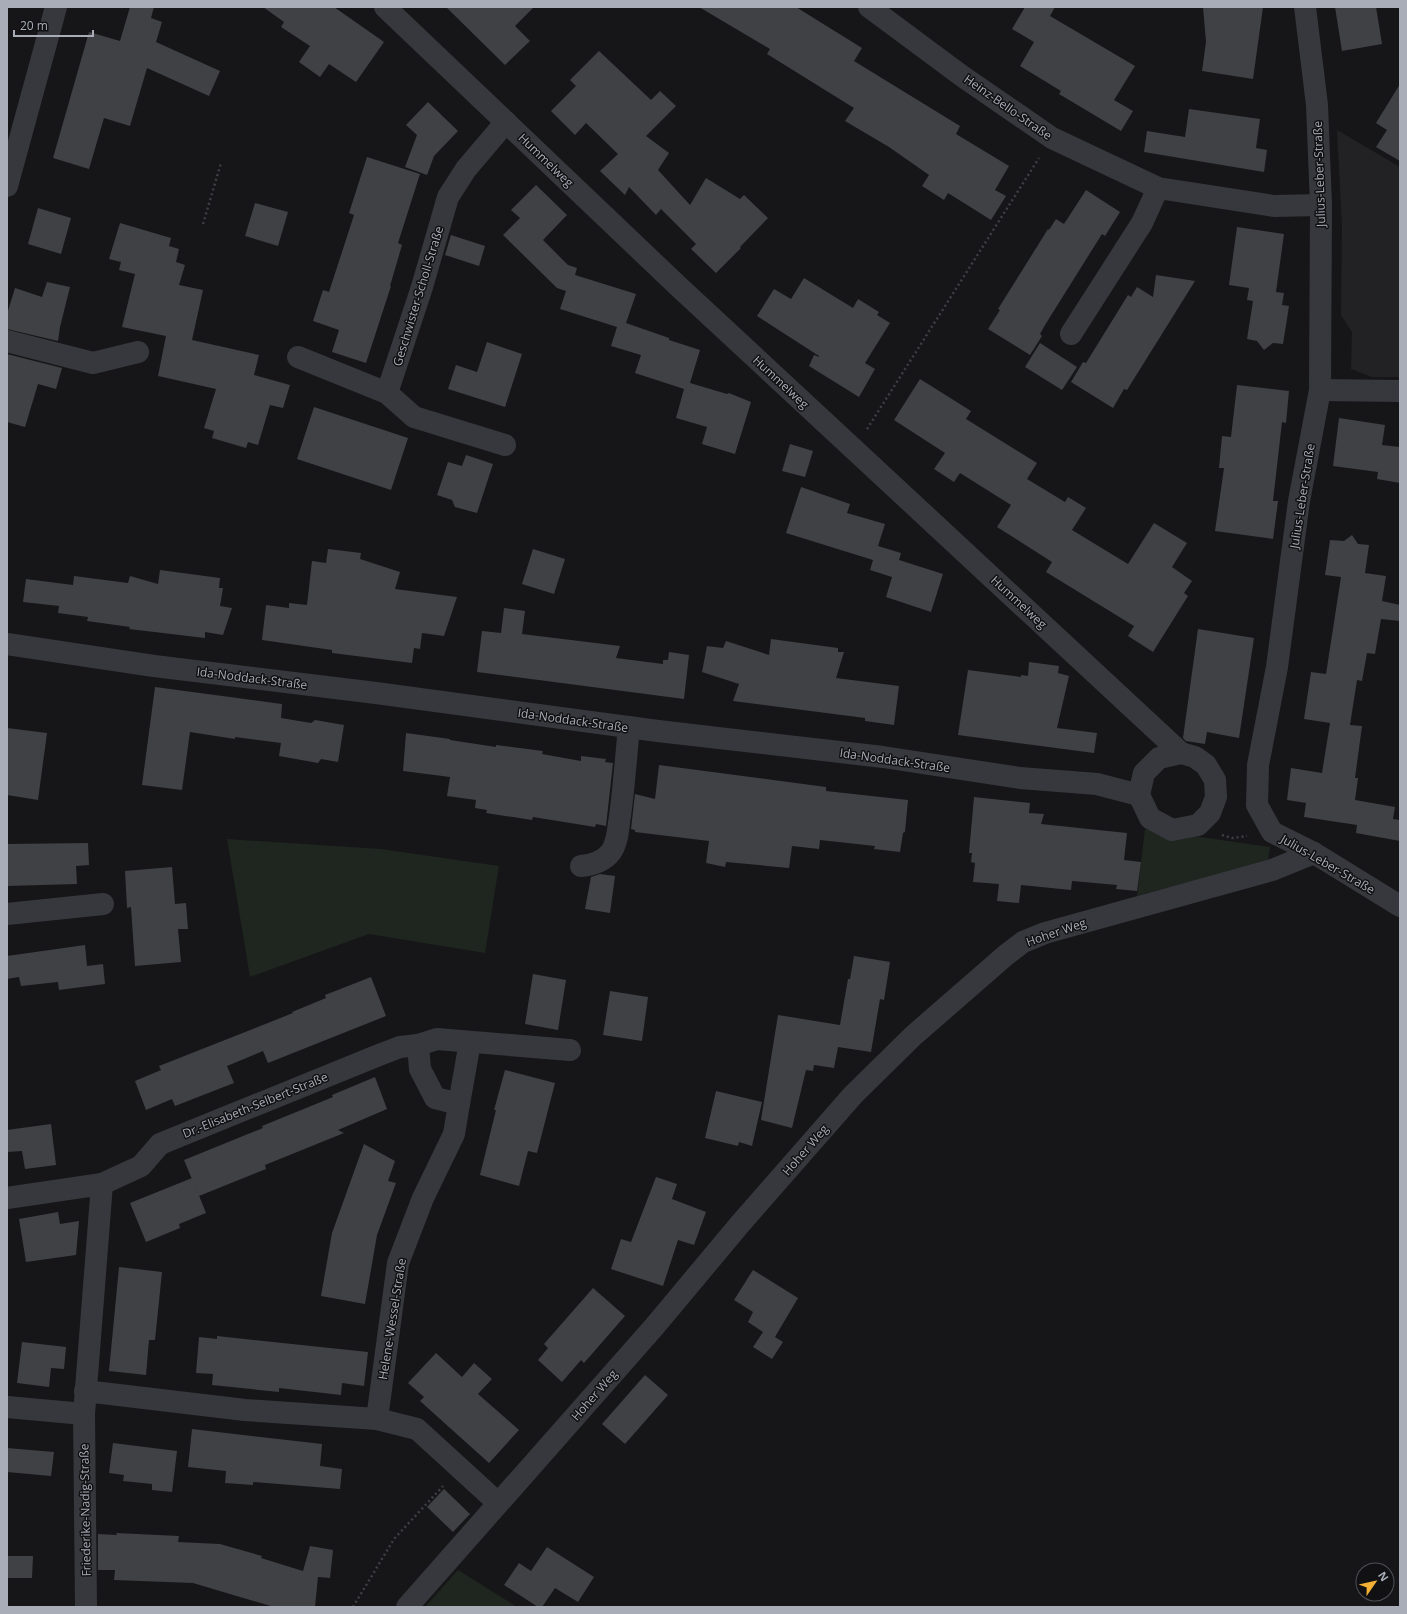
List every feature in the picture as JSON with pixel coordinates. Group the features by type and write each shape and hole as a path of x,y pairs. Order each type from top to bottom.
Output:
{"street":[{"path":"7,186 56,7"},
{"name":"Hummelweg","path":"385,7 678,286 1181,753"},
{"name":"Heinz-Bello-Straße","path":"869,7 962,76 1052,138 1158,188 1274,206 1321,206"},
{"name":"Julius-Leber-Straße","path":"1305,7 1317,105 1321,206 1320,390 1299,501 1277,667 1258,766 1257,805 1272,832 1314,853 1400,906"},
{"name":"Geschwister-Scholl-Straße","path":"387,393 422,287 448,197 466,169 506,122"},
{"path":"1071,334 1142,223 1158,188"},
{"path":"7,341 93,363 138,352"},
{"path":"298,357 387,393 414,417 505,445"},
{"path":"1320,390 1400,391"},
{"name":"Ida-Noddack-Straße","path":"7,644 154,666 384,694 629,727 883,757 1020,778 1097,784 1139,795"},
{"path":"581,866 592,865 603,859 610,854 613,848 616,839 623,791 629,727"},
{"path":"1181,753 1195,757 1206,765 1215,780 1216,797 1210,813 1198,825 1172,830 1150,818 1139,795 1144,773 1159,758 1181,753"},
{"name":"Hoher Weg","path":"407,1607 654,1327 740,1224 853,1095 912,1036 1006,955 1023,942 1045,933 1272,870 1314,853"},
{"path":"7,914 103,904"},
{"name":"Dr.-Elisabeth-Selbert-Straße","path":"7,1198 102,1184 141,1166 160,1144 379,1054 400,1048 418,1045 437,1039 570,1050"},
{"path":"418,1045 420,1069 435,1098 459,1104 470,1042"},
{"name":"Helene-Wessel-Straße","path":"377,1419 398,1263 423,1198 454,1134 459,1104"},
{"path":"7,1407 84,1414 102,1184"},
{"path":"85,1391 245,1410 377,1419 417,1429 498,1503"},
{"name":"Friederike-Nadig-Straße","path":"84,1414 86,1607"}],"path":[{"path":"854,449 1052,138"},
{"path":"203,224 221,163"},
{"path":"1198,825 1232,838 1272,832"},
{"path":"353,1607 394,1539 459,1468"}],"shaded area":[{"path":"1337,130 1400,167 1400,377 1372,377 1351,369 1352,332 1341,315 1342,226"},
{"path":"1145,829 1270,847 1268,861 1137,896"},
{"path":"227,839 381,849 499,866 485,953 369,934 250,977"},
{"path":"458,1570 517,1607 425,1607"}],"building":[{"path":"130,7 154,7 151,18 162,22 156,42 220,71 209,96 147,68 130,126 104,118 89,169 53,158 89,32 120,41"},
{"path":"263,7 334,7 384,42 356,82 329,64 320,77 299,62 310,46 281,27 284,22"},
{"path":"446,7 534,7 515,26 530,41 505,65"},
{"path":"699,7 796,7 862,48 854,61 960,126 956,134 1009,166 995,190 1006,196 991,220 948,193 944,200 922,186 929,175 889,147 845,121 854,108 767,54 770,49"},
{"path":"1025,7 1055,7 1050,16 1135,66 1114,100 1133,111 1121,131 1059,94 1061,91 1020,66 1034,42 1012,29"},
{"path":"1203,7 1263,7 1253,79 1202,71 1206,42"},
{"path":"1335,7 1376,7 1382,44 1342,51"},
{"path":"599,51 651,100 660,91 676,106 646,136 669,153 658,170 690,205 706,178 740,199 744,195 768,218 716,273 691,249 696,244 661,209 656,215 629,187 625,195 600,171 618,154 586,123 575,135 551,111 576,86 570,80"},
{"path":"1400,84 1400,161 1376,147 1387,130 1376,123"},
{"path":"428,102 458,131 434,156 427,175 405,167 417,135 406,125"},
{"path":"1189,109 1260,119 1256,148 1267,150 1264,172 1144,152 1147,131 1185,137"},
{"path":"367,157 420,174 398,243 402,245 391,286 366,363 332,352 339,330 313,321 323,290 329,292 354,215 349,213"},
{"path":"536,185 567,215 543,240 568,265 577,268 575,275 636,294 626,323 669,338 669,340 700,350 690,383 727,394 729,393 751,402 735,454 702,444 707,427 676,418 684,389 635,373 641,355 611,346 617,327 560,309 566,291 557,288 503,235 520,218 511,210"},
{"path":"1086,190 1120,212 1105,236 1102,234 1045,325 1040,334 1042,336 1030,355 988,329 1000,310 998,309 1048,229 1049,230 1056,219 1064,224"},
{"path":"255,203 288,212 278,246 245,236"},
{"path":"38,208 71,218 61,254 28,244"},
{"path":"120,223 171,238 169,246 179,249 176,262 185,265 179,285 203,290 192,340 259,355 254,375 290,385 283,408 270,405 258,445 248,442 246,448 212,438 214,431 204,428 216,389 158,376 166,336 122,327 135,274 119,270 121,262 109,259"},
{"path":"1237,227 1284,234 1276,292 1284,293 1282,305 1289,306 1283,344 1273,343 1264,350 1257,341 1247,339 1253,301 1247,300 1249,288 1229,285"},
{"path":"451,235 485,246 479,266 445,255"},
{"path":"1156,275 1195,281 1127,390 1124,389 1113,408 1071,382 1083,362 1086,363 1128,295 1131,297 1137,287 1153,297"},
{"path":"804,278 853,308 858,299 879,312 877,315 890,323 865,363 875,369 859,397 809,366 814,355 819,356 757,316 774,289 791,299"},
{"path":"47,282 70,287 58,341 7,329 7,314 15,288 42,297"},
{"path":"487,342 522,354 505,407 448,389 456,365 477,372"},
{"path":"1040,343 1077,367 1062,390 1025,367"},
{"path":"7,354 62,368 56,389 38,384 25,427 7,422"},
{"path":"920,379 971,411 966,419 1037,463 1027,479 1065,502 1068,497 1086,508 1072,530 1128,564 1154,523 1187,543 1172,567 1192,581 1184,593 1188,596 1153,652 1128,636 1134,626 1046,572 1052,562 997,527 1011,505 960,473 954,482 934,469 945,453 894,420"},
{"path":"1237,385 1289,391 1286,423 1282,422 1273,501 1278,501 1273,539 1215,531 1224,468 1219,468 1222,436 1231,437"},
{"path":"314,407 408,438 391,490 297,459"},
{"path":"1339,418 1385,425 1382,445 1400,447 1400,483 1377,479 1378,472 1333,466"},
{"path":"790,444 813,451 805,477 782,471"},
{"path":"466,455 493,464 477,513 455,507 452,500 437,495 448,462 462,466"},
{"path":"801,487 850,504 847,513 885,524 878,546 901,553 899,560 943,574 931,612 886,597 892,577 870,570 873,560 786,533"},
{"path":"1352,535 1358,544 1369,545 1365,573 1386,576 1382,601 1400,605 1400,621 1381,619 1375,654 1367,653 1362,681 1357,680 1350,725 1362,726 1355,778 1358,778 1355,800 1395,807 1393,819 1400,820 1400,841 1356,833 1357,825 1304,817 1306,803 1287,800 1291,768 1322,773 1330,723 1304,719 1311,672 1326,674 1341,577 1325,575 1330,540 1344,541"},
{"path":"328,549 361,553 360,559 400,572 395,589 457,597 444,636 422,633 420,649 414,648 412,663 332,653 332,650 262,640 266,605 289,608 289,603 307,605 312,561 326,563"},
{"path":"533,549 565,559 554,594 522,584"},
{"path":"160,570 220,578 219,588 223,588 220,606 232,608 223,635 205,632 205,638 129,629 130,627 87,621 88,617 58,613 59,606 23,602 26,579 73,585 74,576 128,583 130,576 158,584"},
{"path":"504,608 525,611 522,634 620,646 616,658 663,664 663,660 668,660 669,652 689,655 684,699 477,672 482,631 501,633"},
{"path":"1198,629 1254,638 1239,738 1207,732 1205,744 1186,741 1183,738"},
{"path":"771,639 838,648 838,652 844,652 836,678 899,686 894,725 865,721 865,718 733,701 739,684 702,672 707,646 723,648 726,641 769,655"},
{"path":"1029,662 1059,666 1058,673 1069,676 1057,728 1097,733 1094,753 958,735 968,670 1021,677 1021,675 1028,676"},
{"path":"155,687 282,704 281,718 311,723 315,720 344,725 338,762 321,759 318,763 279,756 281,743 235,737 235,739 190,732 182,790 142,785"},
{"path":"7,728 47,733 38,800 7,795"},
{"path":"406,733 496,747 496,745 543,751 542,754 581,761 581,756 606,759 605,762 613,763 606,826 596,824 595,827 533,817 532,820 486,813 487,810 475,808 476,800 447,796 450,777 403,771"},
{"path":"659,765 826,787 826,791 908,800 905,832 903,833 900,852 874,849 875,846 820,840 819,849 792,846 789,868 726,862 725,867 706,863 709,841 635,832 635,830 631,829 635,794 655,799"},
{"path":"974,797 1030,803 1029,813 1044,814 1041,824 1127,833 1124,860 1141,862 1137,891 1116,889 1117,885 1072,881 1071,890 1021,885 1019,903 997,901 999,884 973,882 975,863 971,862 972,853 969,853"},
{"path":"88,843 89,865 76,866 77,884 7,886 7,844"},
{"path":"172,867 175,904 186,903 188,929 178,929 181,962 135,966 131,907 127,908 125,871"},
{"path":"600,874 615,876 610,913 585,909 591,877"},
{"path":"85,945 87,966 103,964 105,984 59,990 58,982 21,986 19,977 7,979 7,956"},
{"path":"854,956 890,962 884,1000 880,999 871,1052 838,1047 834,1068 814,1065 813,1071 806,1070 792,1128 761,1120 778,1015 840,1025 848,979 850,979"},
{"path":"533,974 566,980 558,1030 525,1024"},
{"path":"371,977 386,1016 268,1063 263,1051 227,1066 234,1083 175,1106 172,1099 146,1110 135,1081 161,1070 159,1066 293,1013 292,1012 326,998 325,995"},
{"path":"610,991 648,997 642,1041 603,1035"},
{"path":"505,1070 555,1083 537,1153 528,1151 519,1186 480,1175 496,1110 494,1110"},
{"path":"375,1077 387,1109 338,1130 344,1133 265,1165 266,1169 199,1196 184,1160 263,1128 262,1126 333,1097 332,1095"},
{"path":"716,1091 762,1102 752,1146 739,1142 738,1146 705,1138"},
{"path":"51,1124 56,1165 25,1169 22,1151 7,1152 7,1130"},
{"path":"364,1144 395,1161 388,1181 396,1183 377,1235 365,1304 321,1296 332,1233"},
{"path":"656,1177 677,1184 672,1199 706,1212 694,1245 678,1240 663,1286 611,1269 621,1239 631,1242"},
{"path":"192,1178 206,1213 179,1224 180,1228 146,1242 130,1203"},
{"path":"58,1212 60,1224 79,1221 76,1255 26,1262 19,1219"},
{"path":"119,1267 162,1272 155,1340 149,1340 146,1375 109,1371"},
{"path":"753,1270 798,1298 775,1337 783,1342 772,1359 753,1347 763,1332 748,1322 753,1312 734,1300"},
{"path":"593,1288 625,1316 584,1363 581,1360 562,1382 538,1360 548,1348 544,1344"},
{"path":"217,1336 368,1352 364,1386 342,1383 341,1395 279,1388 279,1392 212,1385 213,1374 196,1373 199,1337 217,1339"},
{"path":"22,1342 66,1347 64,1369 51,1368 49,1387 17,1383"},
{"path":"436,1353 462,1377 474,1363 492,1379 478,1394 519,1430 489,1463 420,1401 424,1397 408,1383"},
{"path":"645,1375 668,1395 625,1444 602,1424"},
{"path":"192,1429 322,1444 320,1466 342,1469 340,1489 253,1482 253,1485 225,1483 226,1471 188,1467"},
{"path":"113,1443 177,1451 172,1492 152,1490 152,1484 123,1481 124,1475 109,1473"},
{"path":"7,1448 54,1452 51,1476 7,1472"},
{"path":"444,1489 470,1514 453,1532 427,1507"},
{"path":"116,1533 179,1536 178,1542 220,1544 262,1556 261,1558 303,1571 310,1546 333,1550 330,1578 318,1577 315,1607 274,1607 193,1583 114,1580 115,1570 98,1570 98,1534 117,1535"},
{"path":"547,1547 594,1577 578,1602 555,1588 542,1607 538,1607 504,1585 519,1563 531,1571"},
{"path":"7,1556 33,1556 32,1578 7,1578"}]}
